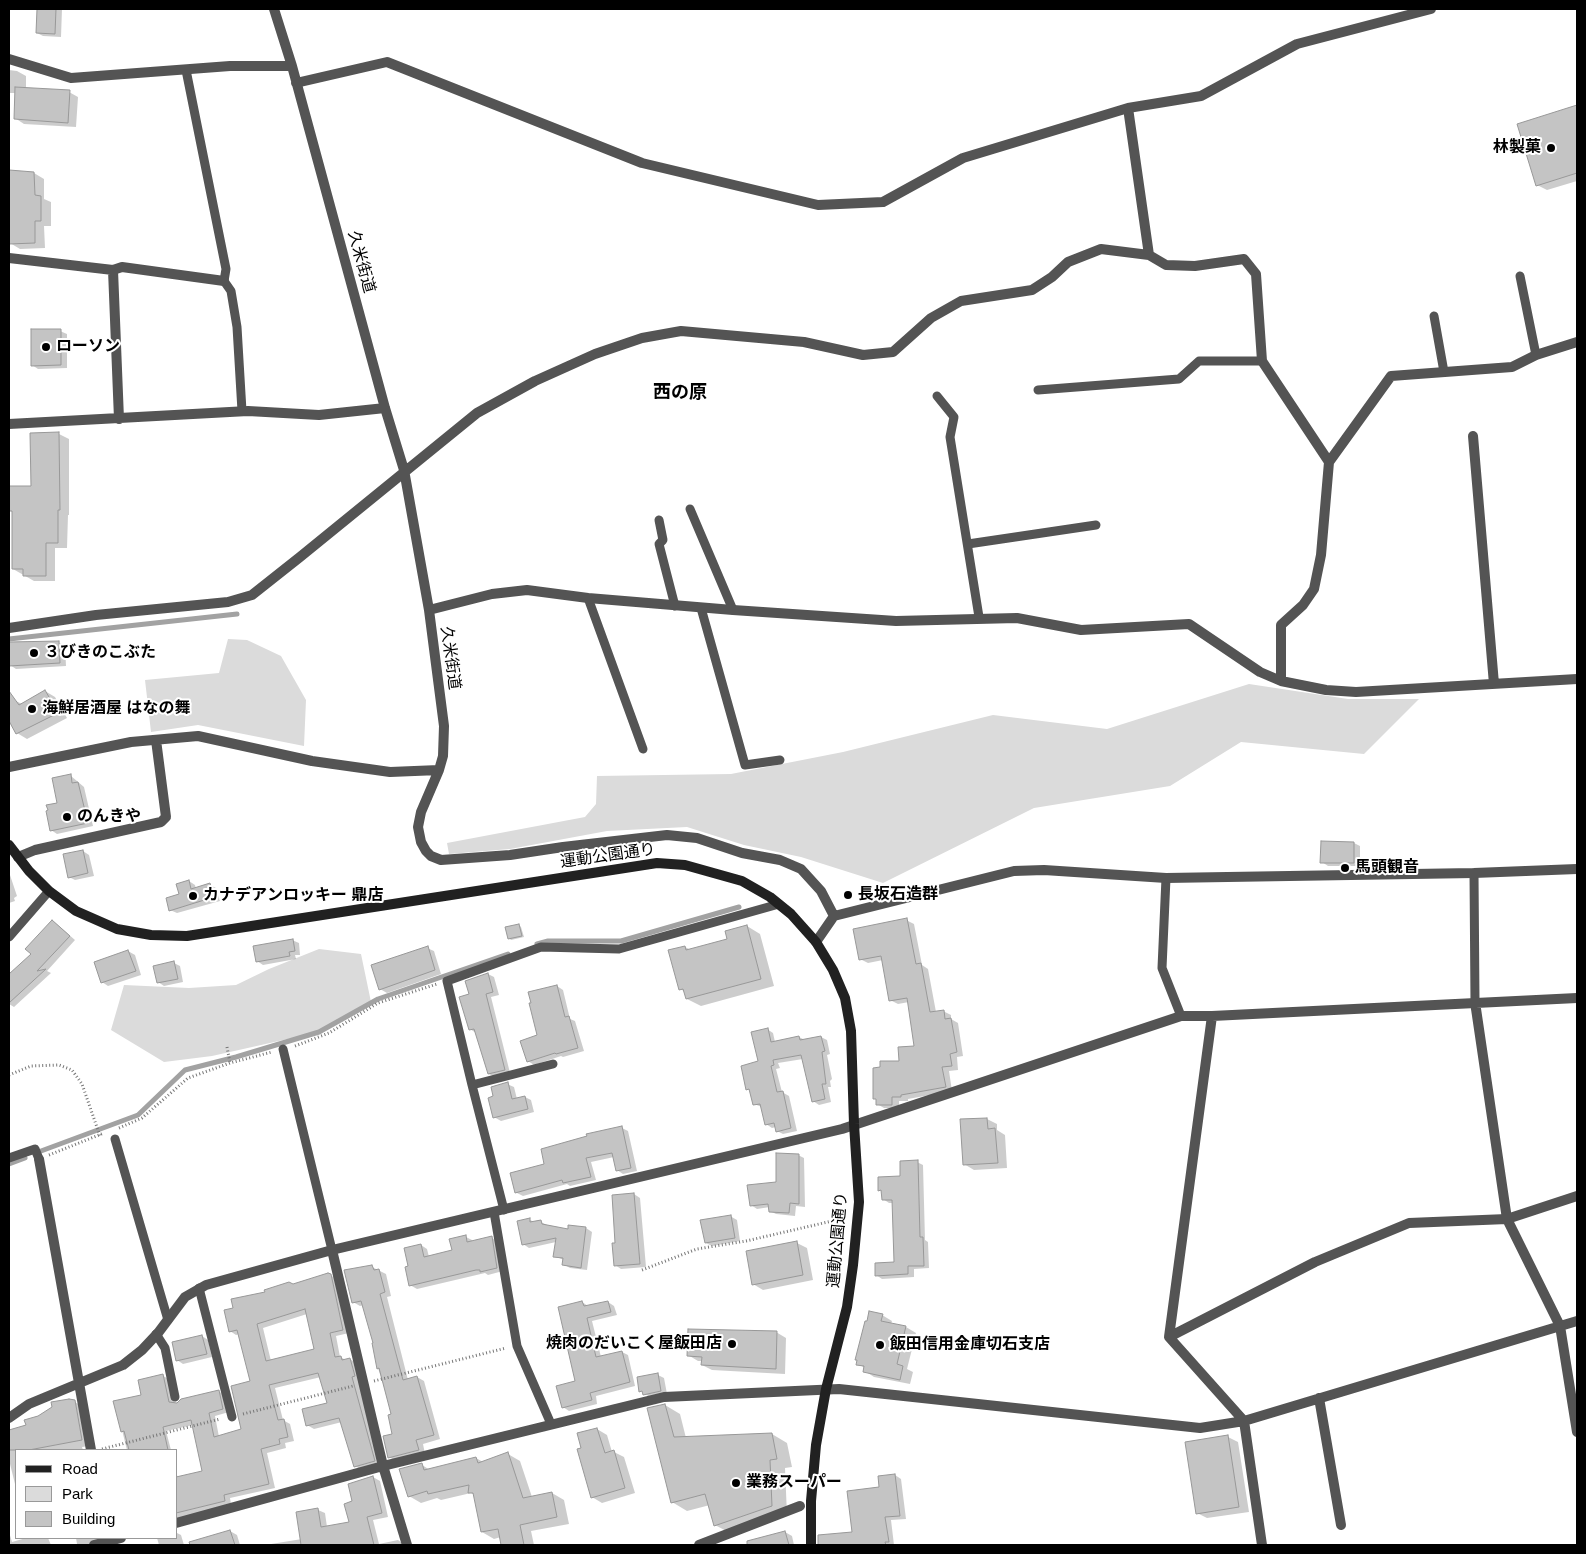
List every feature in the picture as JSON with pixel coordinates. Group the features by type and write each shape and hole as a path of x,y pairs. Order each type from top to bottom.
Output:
{"street":[{"name":"久米街道","path":"274,9 292,66 385,408 404,470 429,610 444,726 443,756 421,812 418,827 421,842 426,851 441,860 510,855 667,835 697,838 742,853 780,860 794,865 815,883 834,916"},
{"path":"296,83 387,62 642,163 818,205 883,202 963,158 1128,108 1201,96 1297,44 1431,9"},
{"path":"9,59 70,78 230,66 292,66"},
{"path":"1128,108 1149,255"},
{"path":"9,628 96,615 228,602 252,595 477,412 552,373 595,354 642,338 681,332 804,342 862,354 893,352 931,318 961,301 1032,290 1052,277 1068,262 1101,249 1149,255 1166,266 1195,266 1244,259 1256,274 1262,361 1329,462"},
{"path":"9,258 113,270 122,267 224,281"},
{"path":"113,270 115,281 119,419"},
{"path":"1281,681 1281,625 1303,605 1314,589 1321,555 1329,462 1391,376 1512,366 1536,355 1577,342"},
{"path":"9,424 242,411 319,415 385,408"},
{"path":"1473,436 1494,684"},
{"path":"429,610 492,594 527,590 675,606 896,621 1017,618 1081,630 1189,624 1260,672 1281,681 1326,690 1356,692 1577,679"},
{"path":"9,767 130,742 198,736 312,761 390,772 439,770"},
{"path":"18,857 35,850 161,822 166,817 156,740"},
{"name":"運動公園通り","path":"9,845 29,871 49,891 76,911 117,929 151,935 187,936 657,862 685,865 742,881 779,904 791,914 816,942 833,970 845,998 851,1032 859,1202 846,1307 826,1389 816,1444 811,1502 811,1545"},
{"path":"816,942 834,916 1014,871 1044,870 1166,878 1474,874 1577,870"},
{"path":"9,1418 30,1404 123,1365 142,1350 185,1297 206,1285 332,1250 842,1129 1181,1016 1577,998"},
{"path":"1475,1002 1507,1219 1560,1326 1577,1432"},
{"path":"1212,1016 1169,1336 1244,1421 1262,1545"},
{"path":"39,1159 80,1383 90,1449"},
{"path":"1169,1336 1316,1262 1409,1223 1507,1219 1577,1196"},
{"path":"332,1250 383,1466 407,1545"},
{"path":"178,1521 383,1466 664,1397 826,1389 1200,1428 1244,1421 1577,1321"},
{"path":"1319,1398 1341,1525"},
{"path":"699,1545 800,1506"},
{"path":"94,1545 107,1542"}],"lane":[{"path":"186,70 226,269 224,281 232,291 242,411"},
{"path":"1520,276 1536,355"},
{"path":"1434,316 1444,372"},
{"path":"1038,390 1180,379 1199,361 1262,361"},
{"path":"937,396 954,417 950,437 979,618"},
{"path":"690,509 733,610"},
{"path":"659,520 663,540 659,544 675,606"},
{"path":"968,544 1096,525"},
{"path":"588,598 643,749"},
{"path":"701,608 745,765 780,760"},
{"path":"1474,874 1475,1002"},
{"path":"1166,878 1162,968 1181,1016"},
{"path":"9,937 49,891"},
{"path":"551,1424 517,1346 499,1211 472,1084 447,981 542,947 619,949 779,904"},
{"path":"283,1049 332,1250"},
{"path":"472,1084 553,1064"},
{"path":"115,1139 168,1320"},
{"path":"9,1158 35,1149 39,1159"},
{"path":"199,1288 232,1416"},
{"path":"156,1334 165,1348 175,1397"}],"path":[{"path":"39,1159 142,1118 188,1078 230,1063 283,1049 329,1033 378,1003 447,981"},
{"path":"227,1047 230,1063"},
{"path":"9,1075 31,1066 59,1065 72,1070 82,1084 98,1135"},
{"path":"642,1270 697,1249 746,1242 845,1218 858,1220"},
{"path":"363,1383 517,1346"}],"green space":[{"path":"228,639 247,640 281,656 306,700 304,746 198,725 151,732 145,680 219,673"},
{"path":"1249,684 1348,699 1419,699 1364,754 1241,742 1170,786 1034,808 883,883 801,857 744,845 687,827 607,831 510,849 449,854 447,843 585,817 596,804 597,776 731,774 843,752 993,715 1107,729"},
{"path":"319,949 361,954 371,1002 319,1032 212,1056 164,1062 111,1030 124,985 189,988 236,985 269,969"}],"building":[{"path":"37,9 56,9 55,34 36,33"},
{"path":"15,87 70,90 68,123 14,119"},
{"name":"林製菓","path":"1577,105 1577,173 1536,186 1517,124"},
{"path":"9,170 34,172 35,195 41,196 41,221 35,221 35,243 9,244"},
{"name":"ローソン","path":"31,329 61,329 61,365 31,366"},
{"path":"59,432 60,510 58,510 58,543 46,543 46,576 23,576 23,569 12,569 12,511 9,511 9,486 31,486 30,433"},
{"name":"３びきのこぶた","path":"59,641 60,663 9,666 9,642"},
{"name":"海鮮居酒屋 はなの舞","path":"45,690 58,713 16,734 9,721 9,691 19,705"},
{"name":"のんきや","path":"71,774 72,783 78,782 88,823 50,831 46,805 57,803 52,778"},
{"path":"1321,841 1354,842 1354,863 1320,863"},
{"path":"83,850 88,873 68,878 63,854"},
{"name":"カナデアンロッキー 鼎店","path":"189,880 191,889 210,883 214,897 169,911 166,898 179,894 176,884"},
{"path":"907,918 916,964 921,963 930,1012 944,1010 945,1019 951,1018 957,1052 950,1054 952,1066 942,1067 946,1087 901,1095 901,1097 892,1097 892,1105 876,1105 876,1099 873,1099 873,1068 880,1067 880,1061 899,1061 898,1047 914,1046 907,998 889,1001 881,956 859,960 853,929"},
{"path":"52,920 70,936 37,971 46,969 9,1003 9,974 31,954 25,949"},
{"path":"519,924 522,936 508,939 505,927"},
{"path":"747,925 761,979 686,999 683,989 679,990 668,950 685,946 686,950 727,939 725,931"},
{"path":"293,939 295,951 289,952 290,956 256,962 253,946"},
{"path":"428,946 435,970 379,990 371,965"},
{"path":"128,950 136,971 101,983 94,962"},
{"path":"174,961 178,979 157,983 153,966"},
{"path":"488,973 493,992 486,994 505,1070 488,1074 474,1029 469,1030 459,997 469,994 465,981"},
{"path":"557,985 565,1017 569,1016 578,1048 527,1062 520,1041 537,1035 528,992"},
{"path":"768,1028 771,1042 799,1036 800,1040 821,1036 825,1051 822,1052 826,1084 822,1084 825,1099 812,1102 801,1055 773,1060 774,1065 771,1066 777,1092 783,1091 791,1128 776,1132 774,1123 765,1125 760,1104 753,1105 749,1089 746,1090 741,1066 758,1061 751,1032"},
{"path":"508,1082 512,1099 525,1096 528,1109 493,1118 488,1098 493,1096 491,1087"},
{"path":"987,1118 988,1129 995,1128 998,1163 963,1165 960,1119"},
{"path":"622,1126 631,1168 616,1171 612,1153 586,1158 591,1177 563,1183 562,1180 515,1193 510,1173 544,1164 541,1149 587,1136 586,1134"},
{"path":"776,1153 799,1154 799,1204 790,1203 789,1213 769,1212 768,1204 750,1206 747,1185 776,1182"},
{"path":"918,1160 920,1237 923,1237 924,1266 908,1266 908,1274 875,1276 875,1263 894,1262 892,1200 882,1200 881,1190 878,1191 878,1177 900,1176 900,1161"},
{"path":"634,1193 640,1264 614,1266 612,1243 615,1243 612,1195"},
{"path":"731,1215 735,1238 705,1243 700,1220"},
{"path":"530,1218 530,1222 541,1220 542,1224 568,1229 568,1225 586,1227 581,1268 562,1265 563,1258 553,1257 556,1238 522,1245 517,1221"},
{"path":"466,1235 467,1242 492,1236 497,1268 480,1272 480,1270 476,1270 409,1286 405,1267 408,1266 404,1248 421,1244 424,1257 452,1250 449,1239"},
{"path":"797,1241 803,1275 752,1285 746,1251"},
{"path":"372,1265 374,1270 379,1269 385,1292 380,1294 403,1380 417,1376 434,1435 416,1440 419,1450 388,1458 383,1436 392,1434 388,1415 391,1414 379,1368 377,1369 373,1343 361,1301 352,1303 344,1270"},
{"path":"328,1273 331,1274 343,1330 330,1333 335,1357 341,1356 342,1360 350,1358 355,1376 352,1377 375,1461 354,1467 339,1418 306,1426 302,1409 327,1403 318,1373 269,1385 278,1420 284,1419 288,1437 279,1439 280,1444 261,1449 269,1484 224,1495 225,1501 178,1513 178,1477 202,1471 191,1420 163,1427 168,1449 129,1449 124,1431 121,1432 113,1401 141,1395 138,1380 163,1374 169,1402 177,1403 181,1399 219,1390 223,1409 209,1413 214,1437 241,1429 231,1386 250,1381 237,1330 229,1332 224,1310 233,1308 231,1299 265,1292 264,1290 289,1282 293,1284","holes":["305,1309 314,1349 266,1361 257,1324"]},
{"path":"582,1301 584,1306 608,1301 611,1312 587,1318 596,1357 622,1351 630,1382 590,1393 592,1400 562,1408 556,1386 575,1381 558,1307"},
{"name":"飯田信用金庫切石支店","path":"869,1311 883,1314 881,1321 906,1326 897,1364 903,1366 900,1380 863,1372 864,1366 856,1365 857,1360 855,1360"},
{"name":"焼肉のだいこく屋飯田店","path":"688,1329 777,1331 776,1369 701,1365 702,1357 687,1356"},
{"path":"202,1335 207,1354 176,1361 172,1342"},
{"path":"658,1373 661,1391 643,1395 642,1391 639,1392 637,1377"},
{"path":"75,1400 82,1440 34,1449 9,1450 9,1430 26,1425 24,1420 38,1416 52,1407 51,1402"},
{"name":"業務スーパー","path":"665,1404 674,1437 772,1433 777,1459 770,1460 772,1506 714,1526 705,1494 671,1503 647,1408"},
{"path":"597,1428 605,1453 614,1450 625,1488 591,1498 577,1449 581,1448 577,1433"},
{"path":"1228,1435 1239,1507 1196,1514 1185,1442"},
{"path":"508,1452 523,1498 552,1492 557,1517 520,1525 524,1545 501,1545 498,1529 481,1532 473,1493 468,1493 469,1485 428,1494 427,1491 408,1497 399,1469 422,1463 424,1470 476,1457 478,1463"},
{"path":"895,1474 900,1516 885,1517 889,1542 885,1542 886,1545 818,1545 818,1535 852,1532 847,1491 879,1487 878,1476"},
{"path":"373,1476 382,1513 367,1517 374,1545 301,1545 296,1512 318,1508 321,1527 349,1522 344,1504 352,1501 348,1484"},
{"path":"230,1530 235,1545 190,1545 189,1542"},
{"path":"785,1531 789,1545 747,1545 747,1541"}],"waterway":[{"path":"9,639 237,614"},
{"path":"537,944 548,941 621,941 739,907"},
{"path":"41,1151 138,1115 185,1070 319,1032 378,999 508,954"},
{"path":"9,1164 25,1158"}],"place":[{"name":"林製菓","path":"1551,148"},
{"name":"ローソン","path":"46,347"},
{"name":"３びきのこぶた","path":"34,653"},
{"name":"海鮮居酒屋 はなの舞","path":"32,709"},
{"name":"のんきや","path":"67,817"},
{"name":"馬頭観音","path":"1345,868"},
{"name":"長坂石造群","path":"848,895"},
{"name":"カナデアンロッキー 鼎店","path":"193,896"},
{"name":"焼肉のだいこく屋飯田店","path":"732,1344"},
{"name":"飯田信用金庫切石支店","path":"880,1345"},
{"name":"業務スーパー","path":"736,1483"}],"district":[{"name":"西の原","path":"680,393"}]}
